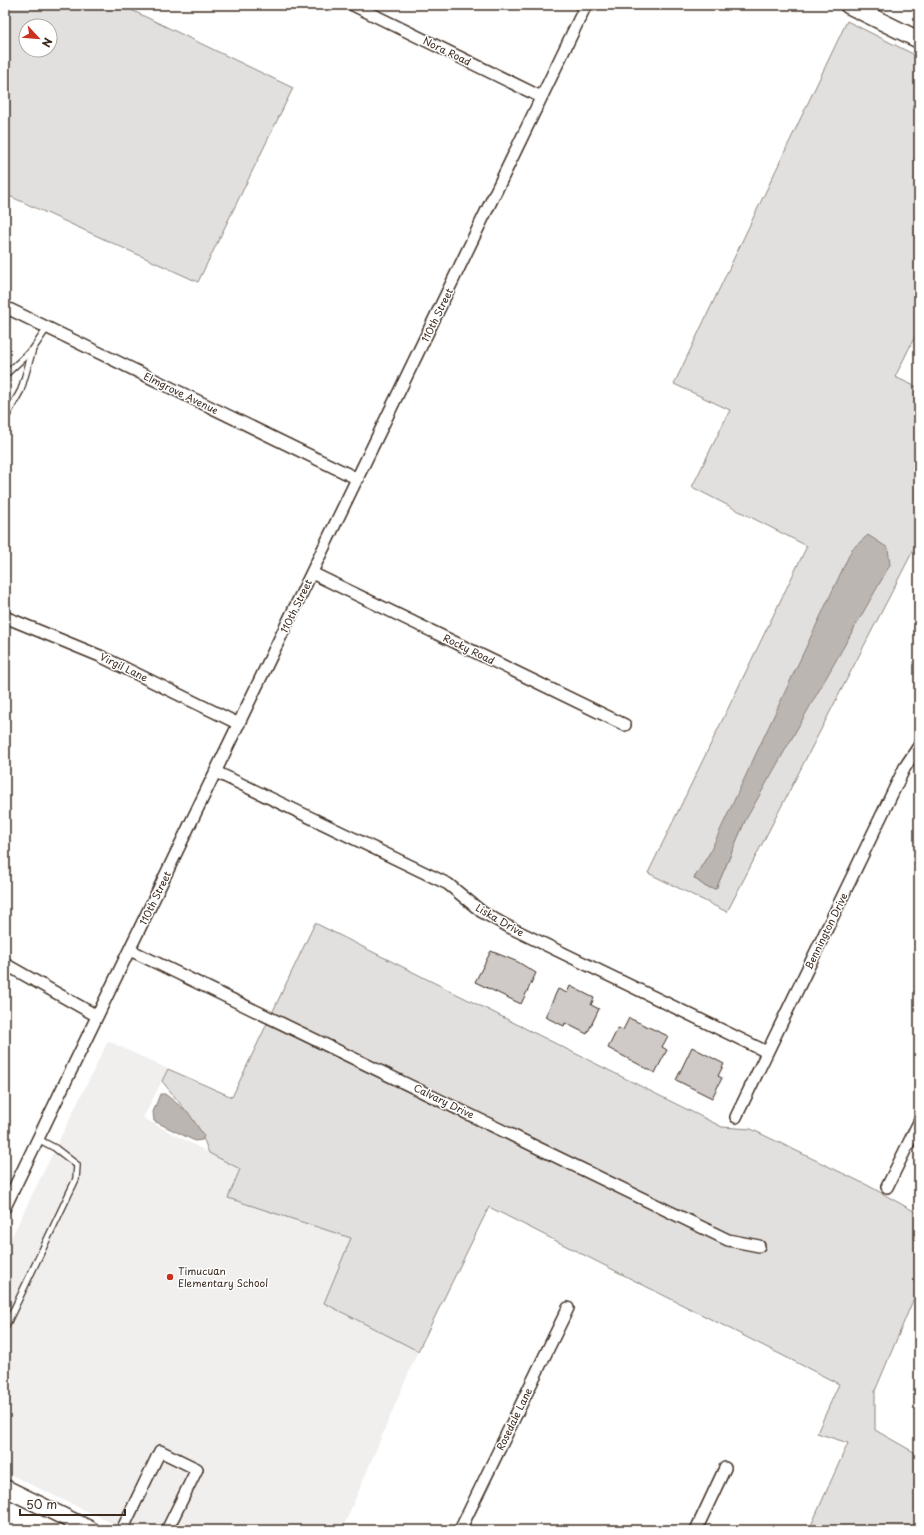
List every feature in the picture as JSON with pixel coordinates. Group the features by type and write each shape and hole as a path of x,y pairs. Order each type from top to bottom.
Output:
{"street":[{"name":"Nora Road","path":"353,5 541,97"},
{"name":"110th Street","path":"5,1207 586,5"},
{"path":"848,5 919,40"},
{"name":"Elmgrove Avenue","path":"5,307 358,479"},
{"name":"Rocky Road","path":"312,573 625,726"},
{"name":"Virgil Lane","path":"5,617 100,656 239,724"},
{"name":"Bennington Drive","path":"736,1117 905,767 919,746"},
{"name":"Liska Drive","path":"216,772 448,884 482,912 509,927 767,1052"},
{"name":"Calvary Drive","path":"130,950 728,1240 759,1246"},
{"path":"5,964 97,1016"},
{"path":"887,1187 919,1122"},
{"name":"Rosedale Lane","path":"460,1530 568,1308"},
{"path":"122,1530 160,1451 196,1469 167,1530"},
{"path":"696,1530 726,1468"},
{"path":"5,1488 91,1530"}],"lane":[{"path":"5,375 33,349 47,328"},
{"path":"5,419 21,390 33,349"},
{"path":"5,1328 76,1179 76,1165 55,1148 38,1139"}],"shaded area":[{"path":"5,5 121,5 293,88 198,282 5,194"},
{"path":"847,21 919,57 919,328 895,377 919,388 919,539 727,912 648,873 807,546 692,487 730,410 674,384","holes":["745,821 716,889 706,887 694,878 709,854"]},
{"path":"868,535 888,548 890,565 745,821 716,889 706,887 694,878 709,854 852,549"},
{"path":"315,923 722,1127 751,1129 869,1186 919,1214 919,1286 875,1391 875,1430 919,1455 919,1530 809,1530 848,1443 817,1433 839,1384 489,1207 418,1351 324,1303 351,1238 228,1198 240,1169 209,1153 195,1124 162,1081 168,1069 232,1097"},
{"name":"Timucuan Elementary School","path":"108,1041 168,1069 143,1118 240,1169 228,1198 351,1238 324,1303 418,1351 342,1530 126,1530 5,1472 5,1250"},
{"path":"160,1094 165,1094 188,1112 204,1136 202,1140 195,1141 154,1121 153,1112"}],"building":[{"path":"491,951 518,962 536,973 521,1004 475,982"},
{"path":"570,986 594,998 591,1005 599,1009 587,1034 565,1023 564,1026 545,1017 558,989 567,993"},
{"path":"629,1018 668,1036 662,1047 667,1050 655,1073 608,1048 618,1028 623,1030"},
{"path":"692,1047 724,1064 718,1076 722,1078 712,1098 676,1080"}],"place":[{"name":"Timucuan Elementary School","path":"170,1277"}]}
